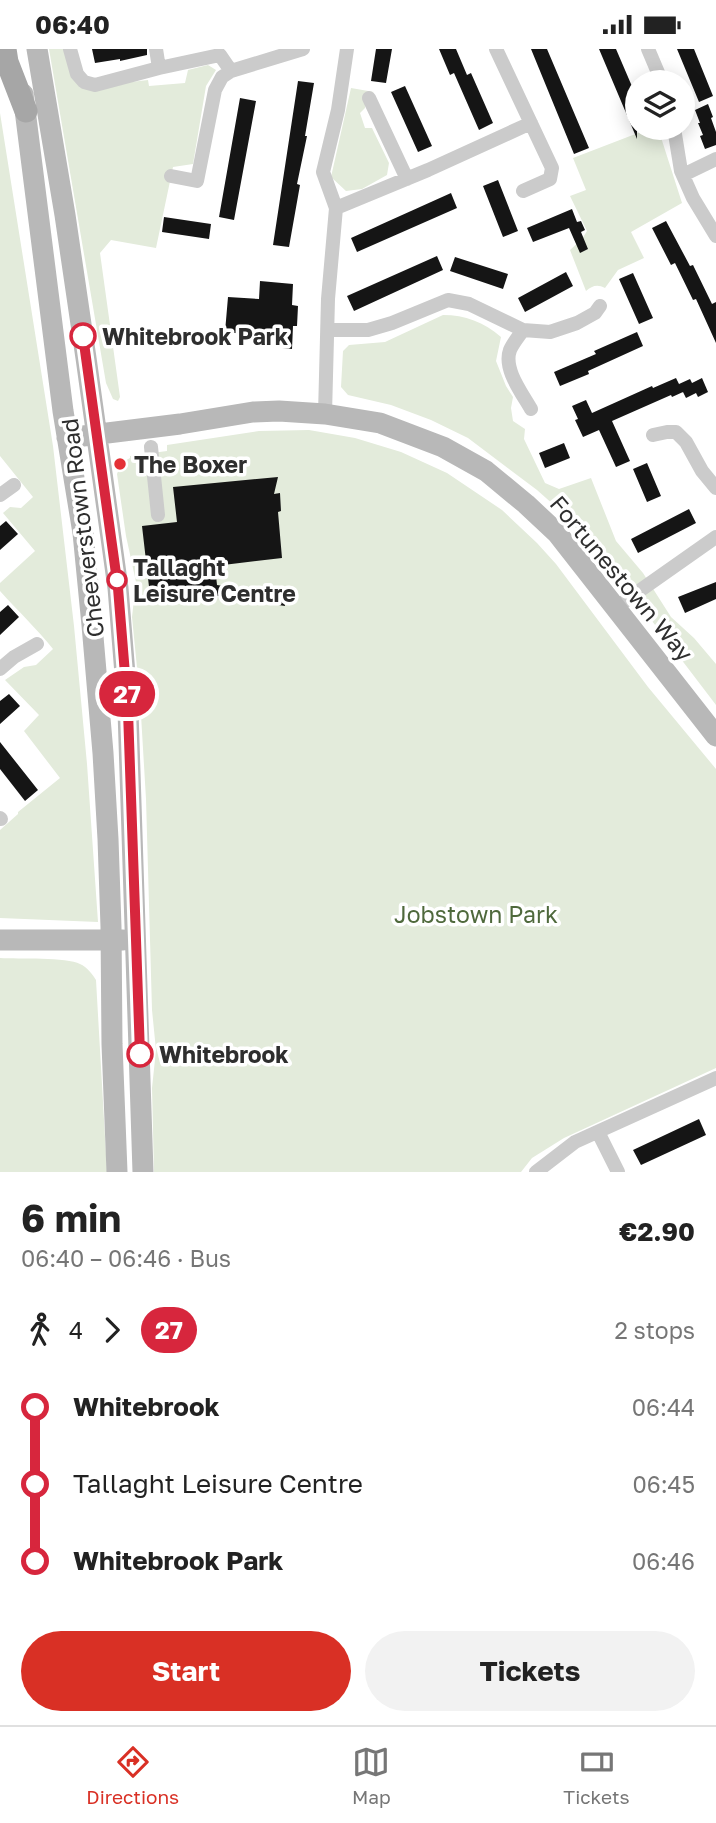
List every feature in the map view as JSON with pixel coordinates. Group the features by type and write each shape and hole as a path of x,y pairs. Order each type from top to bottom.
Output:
{"main road":[{"path":"5,49 7,62 26,111"},
{"name":"Cheeverstown Road","path":"16,49 67,438 83,533 92,625 103,753 117,1172"},
{"name":"Cheeverstown Road","path":"37,49 98,434 118,588 128,711 143,1172"},
{"name":"Fortunestown Way","path":"67,438 253,412 279,411 325,414 380,423 443,447 486,471 557,533 716,736"},
{"path":"0,940 135,940"}],"street":[{"path":"70,49 77,74 84,82 95,85 220,55 231,72"},
{"path":"156,49 159,68"},
{"path":"171,176 197,181 215,90 222,77 303,49"},
{"path":"325,414 328,299 336,208 323,172 338,110 347,49"},
{"path":"496,49 552,169 550,179 523,191"},
{"path":"648,49 657,70"},
{"path":"369,98 407,179"},
{"path":"336,208 531,123"},
{"path":"676,140 683,175 693,198 716,236"},
{"path":"683,175 716,159"},
{"path":"328,330 368,330 448,300 469,304 523,330 550,332 577,323 595,313 600,306"},
{"path":"523,330 510,351 509,364 531,409"},
{"path":"653,435 676,432 686,442 702,471 716,488"},
{"path":"151,447 158,516"},
{"path":"0,495 14,485"},
{"path":"615,608 716,537"},
{"path":"0,669 14,657 37,644"},
{"path":"536,1172 575,1142 716,1078"},
{"path":"598,1132 618,1172"}],"green space":[{"path":"49,49 71,49 80,88 148,80 149,86 185,83 188,70 208,65 216,70 206,86 193,164 173,167 156,248 111,240 100,253 120,397 118,401 113,399 106,383"},
{"path":"351,88 374,92 365,97 365,108 360,113 365,128 372,128 389,163 387,175 362,189 346,191 331,177"},
{"name":"Whitebrook Park","path":"0,113 53,446 74,626 98,922 0,918 0,830 60,778 24,731 39,715 5,680 24,667 36,665 53,649 0,591 0,583 35,551 3,513 10,507 21,508 33,497 0,456"},
{"path":"625,138 662,140 682,203 631,232 644,258 618,270 605,288 595,286 586,291 570,250 587,231 570,196 586,190 573,158"},
{"path":"443,315 474,320 501,337 496,361 513,397 513,421 525,429 524,439 545,483 559,489 591,478 616,541 643,573 671,617 716,664 716,705 620,579 564,514 537,490 468,438 391,405 348,395 341,387 343,351 349,345 385,342"},
{"name":"Jobstown Park","path":"309,430 355,438 401,452 447,473 502,510 556,564 648,687 716,769 716,1068 564,1138 532,1158 521,1172 154,1172 152,1088 156,1050 152,1010 146,799 132,617 136,582 117,474 121,463 130,456 167,451 167,445 259,431"},
{"path":"0,958 74,962 85,967 96,980 107,1172 0,1172"}],"building":[{"path":"92,49 147,49 147,55 95,63"},
{"path":"376,49 392,49 386,83 371,81"},
{"path":"439,49 456,49 467,75 471,73 493,123 479,130 454,73 450,75"},
{"path":"531,49 547,49 589,148 574,154"},
{"path":"599,49 616,49 625,70 625,111"},
{"path":"677,49 694,49 713,96 699,102 695,92 695,70 686,70"},
{"path":"298,81 314,83 289,247 273,245"},
{"path":"405,86 432,146 418,152 391,92"},
{"path":"240,98 256,101 234,220 219,217"},
{"path":"708,104 716,132 716,145 705,149 695,110"},
{"path":"498,180 518,231 503,237 483,186"},
{"path":"451,193 457,208 357,252 351,238"},
{"path":"572,209 577,222 581,221 585,230 581,232 588,249 580,253 569,228 533,242 527,228"},
{"path":"164,217 211,224 209,239 162,232"},
{"path":"666,221 690,266 693,265 712,304 716,302 716,343 696,299 693,300 675,263 671,265 652,228"},
{"path":"437,256 443,270 354,311 347,296"},
{"path":"455,257 508,274 503,289 450,271"},
{"path":"566,272 573,286 525,312 518,298"},
{"path":"633,273 653,318 639,324 619,279"},
{"path":"260,281 293,284 292,305 298,306 297,326 293,326 292,349 254,345 255,335 225,332 228,297 259,299"},
{"path":"637,332 643,346 560,386 554,372"},
{"path":"676,378 683,392 612,421 630,461 616,467 599,430 583,437 572,406 586,400 592,413"},
{"path":"702,378 708,392 698,397 696,393 686,398 679,384 690,379 692,383"},
{"path":"564,443 570,458 545,468 539,453"},
{"path":"647,463 661,496 647,502 633,469"},
{"path":"278,477 274,494 280,493 281,511 278,512 282,558 215,566 217,585 284,596 285,606 218,596 151,604 142,526 177,522 173,487"},
{"path":"689,509 696,523 638,553 631,539"},
{"path":"6,521 18,534 0,550 0,526"},
{"path":"716,582 716,599 685,613 678,597"},
{"path":"8,605 19,617 0,635 0,612"},
{"path":"9,694 20,706 0,724 0,701"},
{"path":"0,742 38,790 25,801 0,769"},
{"path":"699,1119 706,1135 641,1165 633,1150"}],"bus line":[{"name":"27","path":"83,336 118,588 128,711 140,1054"}],"place":[{"name":"Whitebrook Park","path":"83,336"},
{"name":"The Boxer","path":"120,464"},
{"name":"Tallaght Leisure Centre","path":"117,580"},
{"name":"Whitebrook","path":"140,1054"}]}
